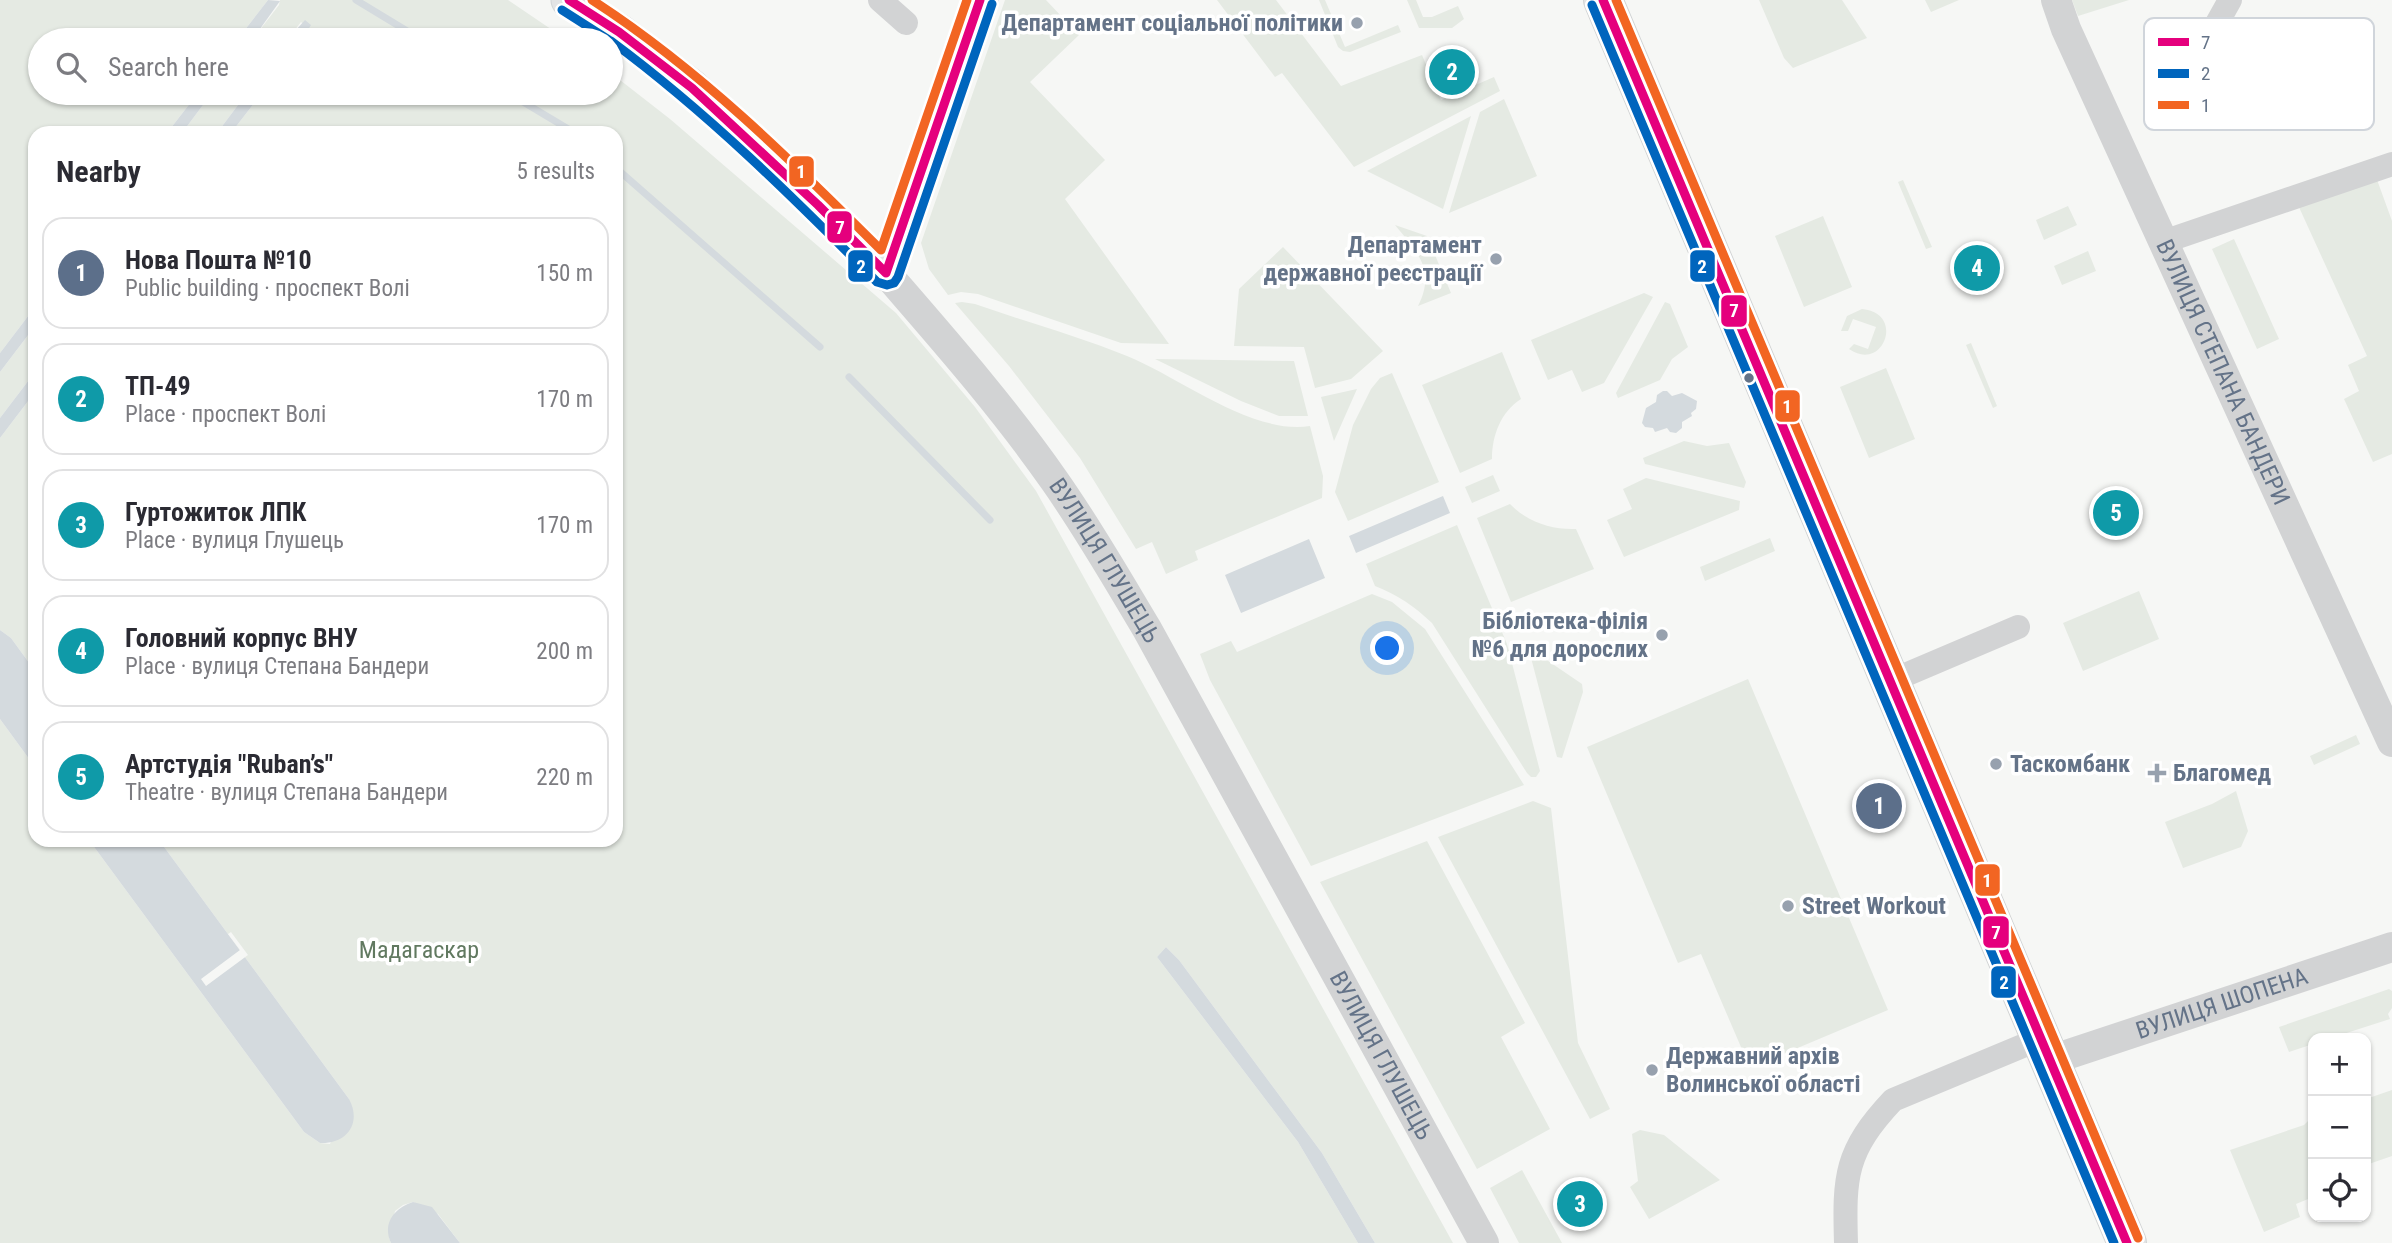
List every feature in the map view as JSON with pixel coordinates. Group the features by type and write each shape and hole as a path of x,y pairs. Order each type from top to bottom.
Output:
{"main road":[{"name":"ВУЛИЦЯ ГЛУШЕЦЬ","path":"569,0 613,28"},
{"path":"886,273 980,0"},
{"path":"1603,0 2127,1243"},
{"name":"ВУЛИЦЯ ГЛУШЕЦЬ","path":"623,35 692,88 818,205 886,273"}],"street":[{"path":"880,0 906,23"},
{"name":"ВУЛИЦЯ СТЕПАНА БАНДЕРИ","path":"2056,0 2066,29 2392,742"},
{"path":"2220,18 2230,0"},
{"path":"2163,242 2392,164"},
{"name":"ВУЛИЦЯ ГЛУШЕЦЬ","path":"886,273 990,395 1054,480 1109,565 1147,629 1484,1243"},
{"path":"1891,681 2018,627"},
{"name":"ВУЛИЦЯ ШОПЕНА","path":"2046,1049 2392,947"},
{"path":"1846,1243 1845,1200 1849,1169 1856,1150 1875,1119 1894,1100 2046,1049"}],"green space":[{"path":"0,0 268,0 246,28 28,28 28,105 189,105 172,126 28,126 28,316 0,353"},
{"path":"280,0 508,0 549,28 308,28 301,22 296,28 261,28"},
{"path":"1005,0 1046,0 1079,35 1030,82 1105,160 1065,199 1169,344 1121,343 978,294 961,292 948,295 929,269 921,243"},
{"path":"1217,0 1276,0 1341,86 1422,55 1441,100 1494,77 1500,91 1354,167 1282,73 1275,77"},
{"path":"1319,0 1325,0 1345,47 1398,25 1401,32 1350,52 1343,51 1338,47"},
{"path":"1407,0 1416,0 1423,17 1432,17 1458,6 1464,19 1452,28 1419,28"},
{"path":"1759,0 1842,0 1867,38 1793,68 1784,58"},
{"path":"1925,0 1959,0 1931,12"},
{"path":"2072,0 2129,0 2078,16"},
{"name":"Мадагаскар","path":"623,82 670,119 896,313 975,407 1036,491 1453,1243 1375,1243 1322,1153 1179,960 1166,947 1157,957 1298,1142 1358,1243 460,1243 438,1214 413,1202 395,1211 389,1238 391,1243 0,1243 0,719 28,757 28,847 94,847 304,1132 320,1143 330,1144 349,1099 164,847 623,847 623,126 236,126 253,105 623,105"},
{"path":"1504,99 1537,176 1449,213 1480,112"},
{"path":"203,105 238,105 222,126 187,126"},
{"path":"1471,116 1443,209 1367,171"},
{"path":"2376,177 2392,221 2392,454 2373,462 2344,399 2359,391 2348,365 2367,356 2298,205"},
{"path":"1903,180 1932,247 1926,249 1898,182"},
{"path":"2068,206 2077,225 2044,240 2036,220"},
{"path":"1823,216 1852,287 1804,307 1775,236"},
{"path":"1395,225 1427,236 1451,293 1418,306 1423,293 1425,272 1417,253"},
{"path":"2234,239 2279,339 2257,349 2212,249"},
{"path":"1283,247 1383,351 1351,379 1315,388 1304,347 1234,346 1239,289"},
{"path":"2088,251 2096,271 2062,285 2054,266"},
{"path":"1644,293 1653,297 1604,383 1582,392 1572,370 1548,380 1531,340"},
{"path":"1665,302 1670,304 1688,347 1672,359 1660,380 1618,398 1616,393"},
{"path":"955,303 975,304 1127,356 1241,414 1288,426 1310,426 1323,476 1322,498 1195,551 1198,560 1166,574 1152,542 1136,549 1080,458 1009,366"},
{"path":"1862,309 1875,313 1883,320 1886,330 1880,348 1872,353 1861,354 1849,349 1854,344 1868,349 1876,327 1853,319 1848,331 1841,331 1847,316"},
{"path":"28,335 28,381 0,418 0,372"},
{"path":"1971,343 1997,406 1993,408 1966,345"},
{"path":"1502,352 1521,399 1508,410 1499,425 1492,459 1460,473 1422,385"},
{"path":"1155,359 1294,361 1308,416 1279,416 1241,401"},
{"path":"1886,368 1915,439 1869,458 1840,387"},
{"path":"1392,373 1439,482 1348,521 1335,492 1353,425 1371,389 1380,378"},
{"path":"1357,389 1334,441 1321,397"},
{"path":"28,401 28,661 11,638 0,630 0,438"},
{"path":"1684,441 1707,446 1729,443 1746,482 1744,488 1645,464 1643,458"},
{"path":"1493,475 1500,491 1472,503 1465,487"},
{"path":"1646,478 1740,501 1739,510 1624,557 1607,520 1632,509 1623,489"},
{"path":"1510,504 1524,516 1540,524 1576,529 1594,569 1511,602 1477,518"},
{"path":"1457,525 1507,644 1540,771 1536,777 1527,773 1432,623 1419,611 1375,586 1366,564"},
{"path":"1770,538 1775,551 1705,581 1700,567"},
{"path":"2139,591 2159,639 2083,671 2063,623"},
{"path":"1372,594 1392,602 1425,629 1524,785 1311,866 1210,680 1200,654 1231,641 1237,652"},
{"path":"1535,652 1582,684 1583,692 1562,758 1557,757 1530,654"},
{"path":"1748,679 1888,1010 1750,1068 1701,954 1678,963 1587,747"},
{"path":"2356,735 2360,744 2314,765 2310,756"},
{"path":"2236,791 2248,831 2241,847 2183,868 2165,822 2212,804"},
{"path":"1533,801 1551,808 1578,1043 1610,1109 1590,1119 1438,837"},
{"path":"1427,841 1525,1023 1501,1037 1550,1129 1477,1169 1320,882"},
{"path":"2389,989 2392,991 2392,1008 2388,1014 2390,1019 2347,1033 2308,1033 2308,1046 2289,1052 2279,1027"},
{"path":"2392,1090 2392,1156 2371,1163 2371,1159 2371,1097"},
{"path":"2308,1121 2308,1199 2296,1204 2300,1217 2264,1232 2230,1150 2304,1125"},
{"path":"1640,1130 1664,1135 1720,1180 1649,1219 1630,1187 1638,1181 1632,1134"},
{"path":"1522,1170 1562,1243 1519,1243 1490,1188"}],"shaded area":[{"path":"268,0 280,1 261,28 246,28"},
{"path":"305,20 311,25 309,28 298,28"},
{"path":"189,105 203,105 187,126 172,126"},
{"path":"238,105 253,105 236,126 222,126"},
{"path":"28,316 28,335 0,372 0,353"},
{"path":"28,381 28,401 0,438 0,418"},
{"path":"1663,391 1672,396 1682,393 1697,401 1692,416 1682,422 1682,428 1676,433 1667,428 1655,432 1653,428 1645,427 1642,423 1646,408 1656,402 1657,395"},
{"path":"1443,496 1450,513 1356,553 1349,536"},
{"path":"1309,539 1325,578 1241,613 1225,575"},
{"path":"0,630 11,638 28,661 28,757 0,719"},
{"path":"94,847 164,847 349,1099 353,1108 353,1124 344,1136 338,1140 320,1143 304,1132"},
{"path":"1166,947 1179,960 1322,1153 1375,1243 1358,1243 1298,1142 1157,957"},
{"path":"413,1202 432,1207 460,1243 391,1243 389,1223 400,1208"}],"pier":[{"path":"231,932 248,955 206,986 201,979 240,950 228,934"}],"waterway":[{"path":"356,0 402,28"},
{"path":"528,105 563,126"},
{"path":"623,174 820,347"},
{"path":"849,377 990,520"}],"transit line":[{"name":"7","path":"569,0 613,28"},
{"name":"1","path":"592,0 670,56 743,117 881,250 967,0"},
{"name":"7","path":"623,35 692,88 818,205 886,273 980,0"},
{"name":"7","path":"1603,0 2127,1243"},
{"name":"1","path":"1616,0 2138,1238"},
{"name":"2","path":"623,50 715,126 877,282 887,285 894,283 898,277 992,4"},
{"name":"2","path":"1592,5 2114,1243"},
{"name":"2","path":"562,10 590,28"}],"place":[{"name":"Департамент соціальної політики","path":"1357,23"},
{"name":"ТП-49","path":"1452,72"},
{"name":"Департамент державної реєстрації","path":"1496,259"},
{"name":"Головний корпус ВНУ","path":"1977,268"},
{"name":"Артстудія \"Ruban’s\"","path":"2116,513"},
{"name":"Бібліотека-філія №6 для дорослих","path":"1662,635"},
{"name":"Таскомбанк","path":"1996,764"},
{"name":"Благомед","path":"2157,773"},
{"name":"Нова Пошта №10","path":"1879,806"},
{"name":"Street Workout","path":"1788,906"},
{"name":"Державний архів Волинської області","path":"1652,1070"},
{"name":"Гуртожиток ЛПК","path":"1580,1204"}]}
